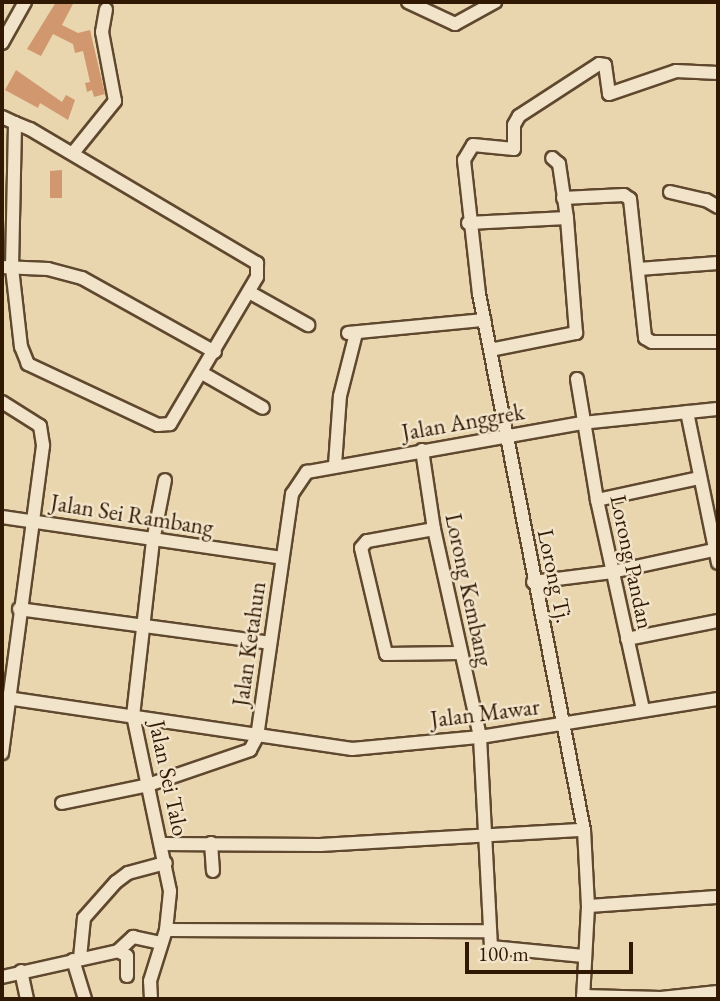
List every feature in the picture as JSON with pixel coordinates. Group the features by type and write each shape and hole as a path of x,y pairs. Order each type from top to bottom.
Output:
{"street":[{"path":"2,42 25,2"},
{"path":"408,2 455,24 495,2"},
{"path":"73,153 116,101 102,32 106,9"},
{"name":"Lorong Tj.","path":"583,998 587,906 584,830 566,723 533,582 484,320 468,223 467,150 473,145 514,149 514,125 519,116 599,64 604,65 609,94 676,71 718,73"},
{"path":"2,117 15,123 73,153 253,257 259,270 249,292 175,420 164,426 37,370 21,346 7,268 15,123"},
{"path":"490,350 576,333 567,218 559,164 552,158"},
{"path":"670,192 706,200 718,208"},
{"path":"563,198 629,197 645,338 652,342 718,342"},
{"path":"468,223 567,218"},
{"path":"639,269 718,263"},
{"path":"7,268 48,269 82,278 215,352"},
{"path":"249,292 308,325"},
{"path":"335,465 340,396 352,333 484,320"},
{"path":"202,373 263,408"},
{"name":"Lorong Pandan","path":"577,379 582,423 597,500 643,710"},
{"name":"Jalan Sei Rambang","path":"2,402 32,419 43,437 33,520 153,541 282,558"},
{"name":"Jalan Anggrek","path":"282,558 296,484 307,472 582,423 718,409"},
{"path":"533,582 717,554 687,412"},
{"name":"Lorong Kembang","path":"422,450 434,529 480,737 489,931"},
{"path":"597,500 700,478"},
{"name":"Jalan Sei Talo","path":"151,999 150,981 166,930 171,903 166,863 133,716 153,541 165,480"},
{"path":"2,517 33,520 7,698 2,753"},
{"path":"434,529 367,541 361,548 386,653 460,653"},
{"name":"Jalan Ketahun","path":"257,737 282,558"},
{"path":"19,609 269,643"},
{"path":"627,639 718,621"},
{"name":"Jalan Mawar","path":"7,698 352,749 480,737 718,699"},
{"path":"62,803 148,785 248,753 257,737"},
{"path":"162,844 320,845 486,838 584,830"},
{"path":"211,844 213,871"},
{"path":"85,999 77,959 84,918 116,882 128,873 166,863"},
{"path":"587,906 718,897"},
{"path":"166,930 489,931 496,950 584,956"},
{"path":"2,977 118,951 133,937 161,943"},
{"path":"118,951 127,956 127,976"},
{"path":"21,971 27,999"},
{"path":"583,998 661,998 718,992"}],"building":[{"path":"56,2 74,2 62,25 78,33 90,30 105,94 94,97 92,90 87,92 85,83 90,82 83,51 75,53 73,44 53,34 41,56 27,49"},
{"path":"16,70 62,102 66,95 75,100 68,120 40,103 38,108 5,90"},
{"path":"62,170 62,198 50,198 50,171"}]}
